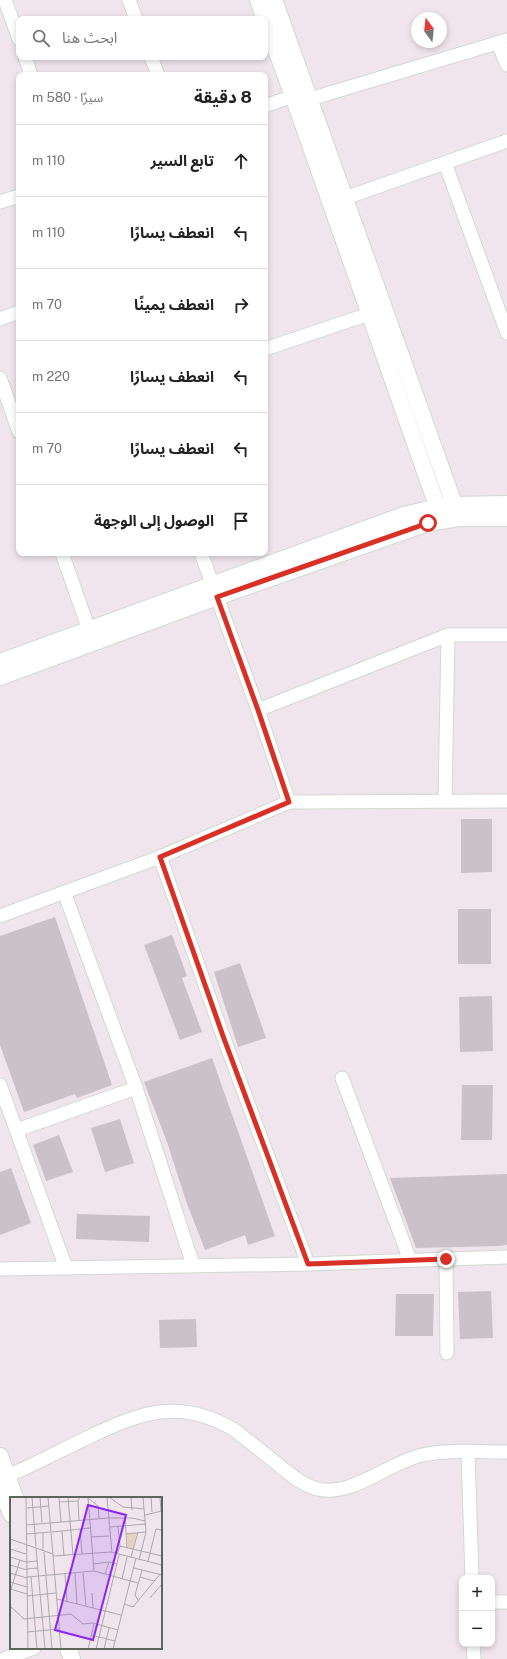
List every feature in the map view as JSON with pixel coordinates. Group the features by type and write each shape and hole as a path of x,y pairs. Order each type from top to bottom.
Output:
{"street":[{"path":"6,0 16,30"},
{"path":"129,0 135,16"},
{"path":"258,0 264,16"},
{"path":"274,0 457,512"},
{"path":"268,27 440,514"},
{"path":"268,105 293,96 310,99 502,42 507,65"},
{"path":"26,60 30,72"},
{"path":"152,60 157,72"},
{"path":"346,198 507,141"},
{"path":"445,162 507,333"},
{"path":"0,202 16,197"},
{"path":"0,319 16,313"},
{"path":"268,348 369,314"},
{"path":"0,378 16,423"},
{"path":"0,677 404,515 440,514 507,504"},
{"path":"457,512 507,518"},
{"path":"63,556 89,630"},
{"path":"202,556 258,710 289,802"},
{"path":"0,662 89,630 215,591"},
{"path":"258,710 448,634 507,635"},
{"path":"445,801 448,634"},
{"path":"0,916 160,857 289,802 507,801"},
{"path":"160,857 223,1036 308,1264"},
{"path":"64,892 136,1088 193,1265"},
{"path":"342,1078 410,1260"},
{"path":"0,1085 66,1268"},
{"path":"17,1130 136,1088"},
{"path":"0,1268 308,1264 507,1257"},
{"path":"446,1259 448,1353"},
{"path":"2,1480 121,1422 144,1415 167,1411 189,1412 212,1418 223,1423 233,1429 298,1480 313,1488 322,1490 331,1491 346,1489 396,1464 421,1456 444,1452 507,1452"},
{"path":"468,1452 472,1575"},
{"path":"0,1456 2,1480 10,1510"},
{"path":"2,1480 14,1497"},
{"path":"495,1602 507,1602"},
{"path":"473,1647 474,1659"},
{"path":"4,1659 31,1649"},
{"path":"59,1649 63,1659"},
{"path":"68,1649 72,1659"}],"building":[{"path":"461,819 492,819 492,872 461,873"},
{"path":"458,909 491,909 491,964 458,964"},
{"path":"55,917 112,1085 77,1098 75,1094 24,1112 0,1045 0,936"},
{"path":"172,935 187,976 182,978 202,1032 180,1040 144,945"},
{"path":"240,963 266,1038 238,1047 214,972"},
{"path":"492,996 493,1051 460,1052 459,997"},
{"path":"212,1058 275,1236 248,1245 245,1235 205,1250 144,1082"},
{"path":"462,1085 493,1085 492,1140 461,1140"},
{"path":"120,1119 134,1163 105,1172 91,1128"},
{"path":"59,1135 73,1172 46,1181 33,1145"},
{"path":"11,1168 31,1223 0,1235 0,1172"},
{"path":"507,1174 507,1245 416,1248 390,1178"},
{"path":"77,1214 150,1216 149,1242 76,1239"},
{"path":"491,1291 493,1338 460,1339 458,1292"},
{"path":"396,1294 434,1294 433,1336 395,1336"},
{"path":"196,1319 197,1347 160,1348 159,1320"}],"route":[{"path":"428,523 217,597 258,710 289,802 160,857 223,1036 308,1264 446,1259"}]}
